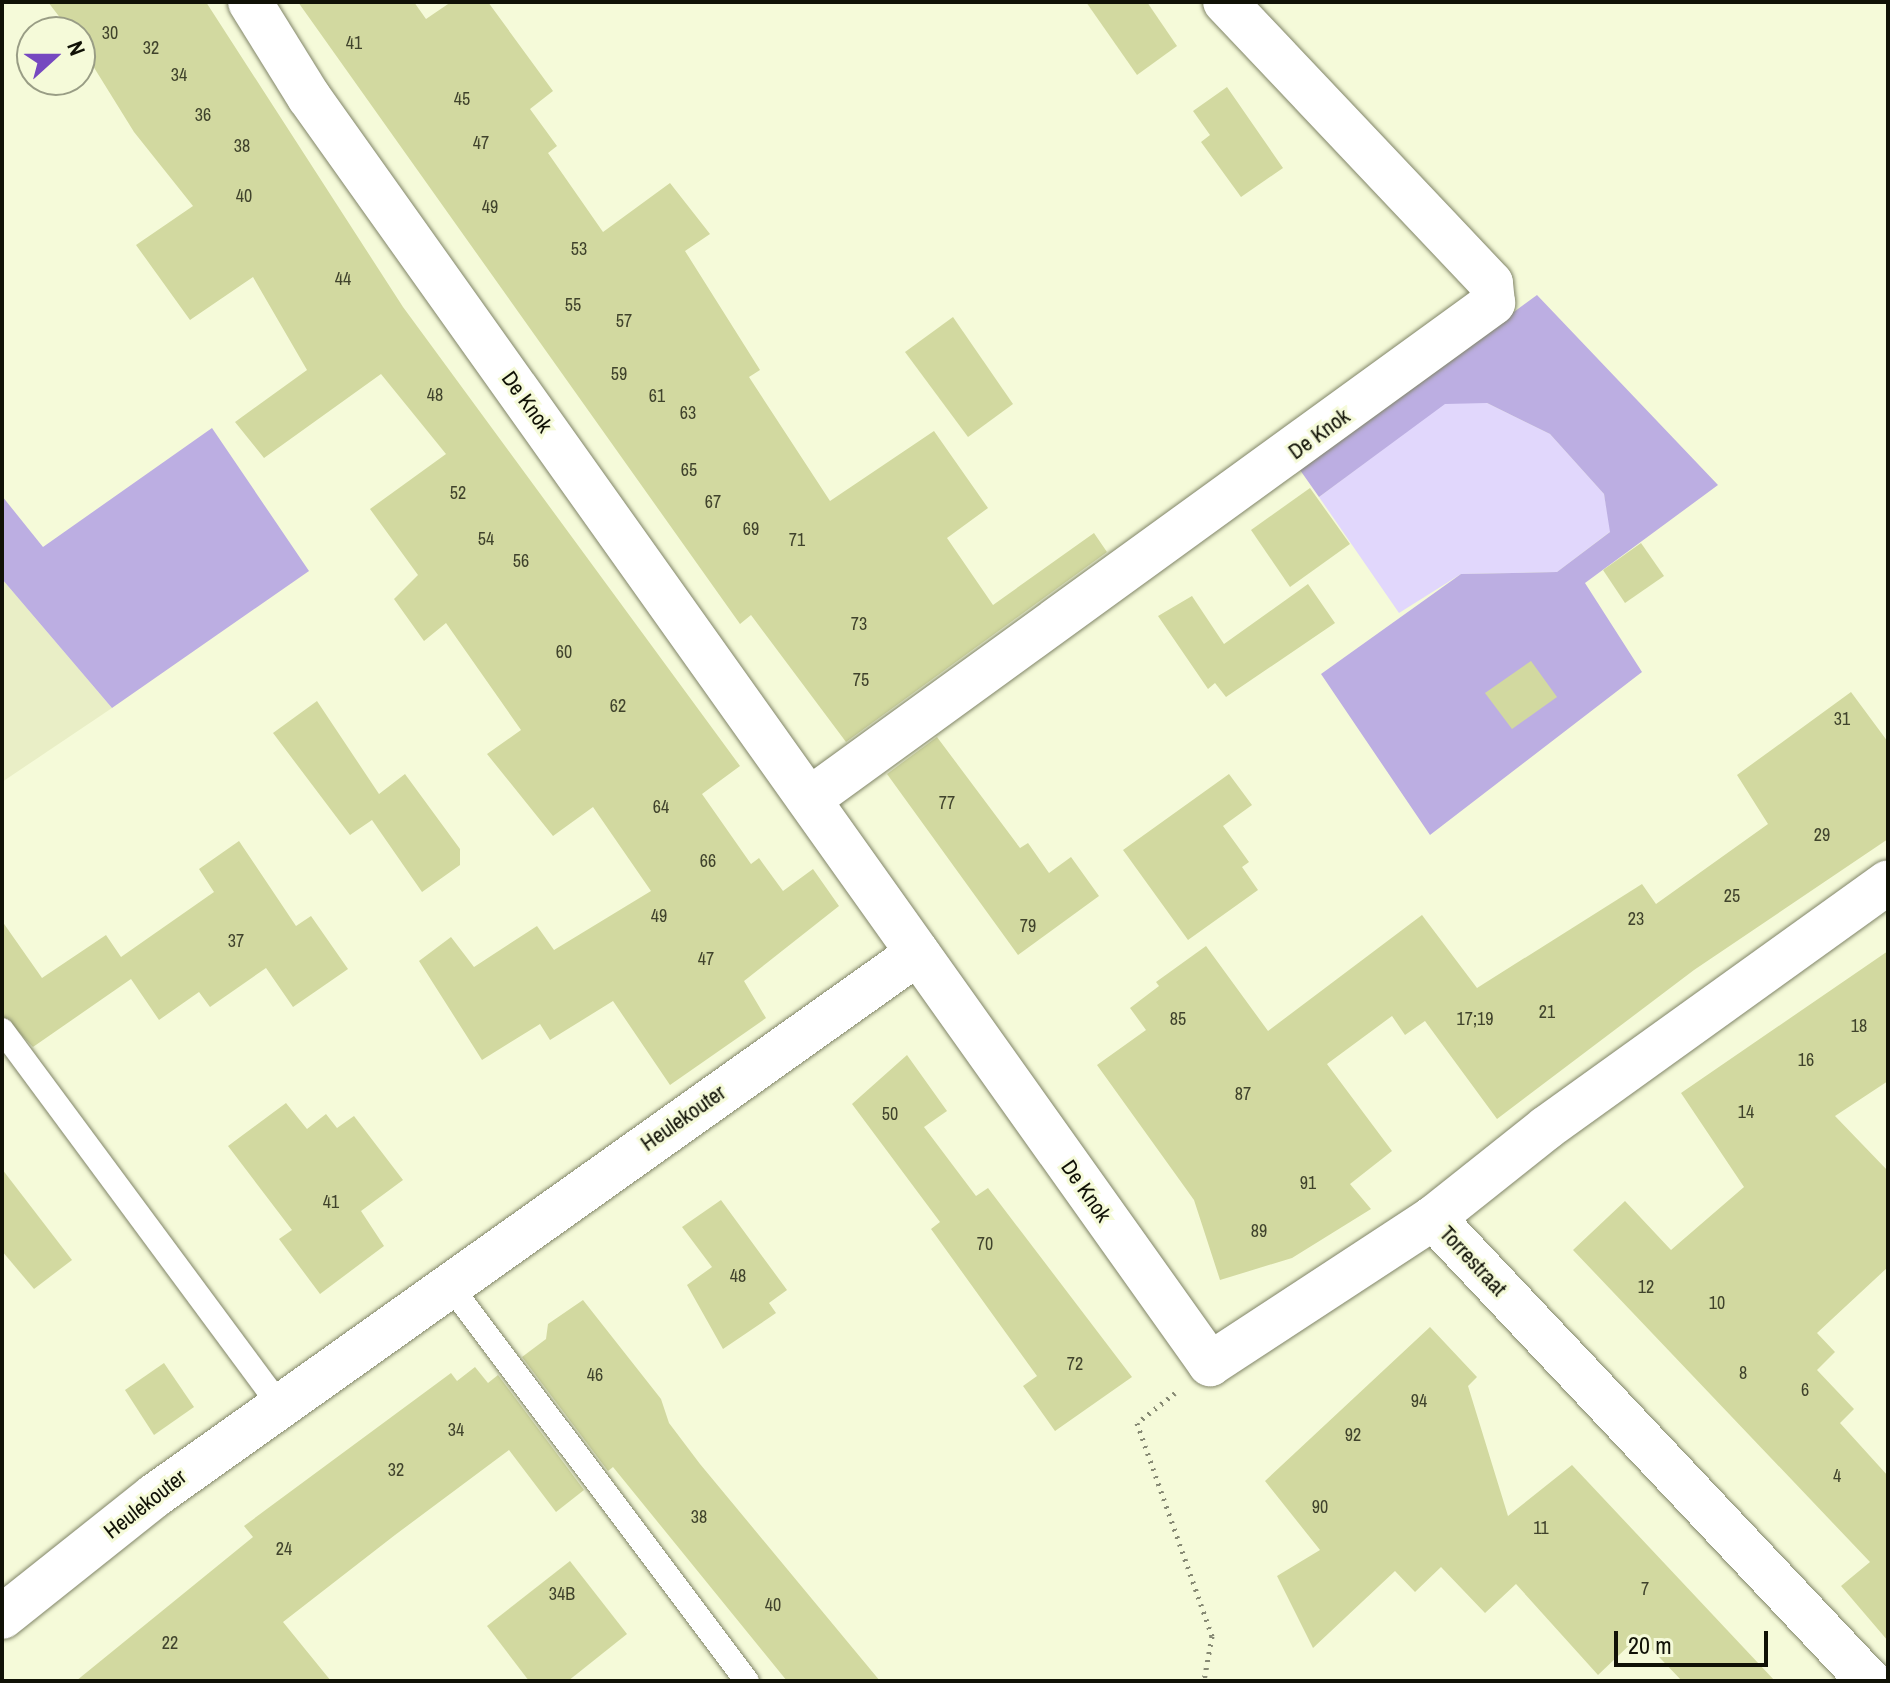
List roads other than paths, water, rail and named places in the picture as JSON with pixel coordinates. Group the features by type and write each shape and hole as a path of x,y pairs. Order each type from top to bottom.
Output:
{"street":[{"name":"De Knok","path":"250,2 309,97 811,798 1210,1364 1433,1218"},
{"name":"De Knok","path":"811,798 1493,303 1491,283 1225,2"},
{"name":"Torrestraat","path":"1869,1681 1433,1218 1621,1071 1888,882"},
{"name":"Heulekouter","path":"2,1617 279,1405 918,953"}],"lane":[{"path":"2,1030 279,1405"},
{"path":"448,1283 747,1681"}]}
